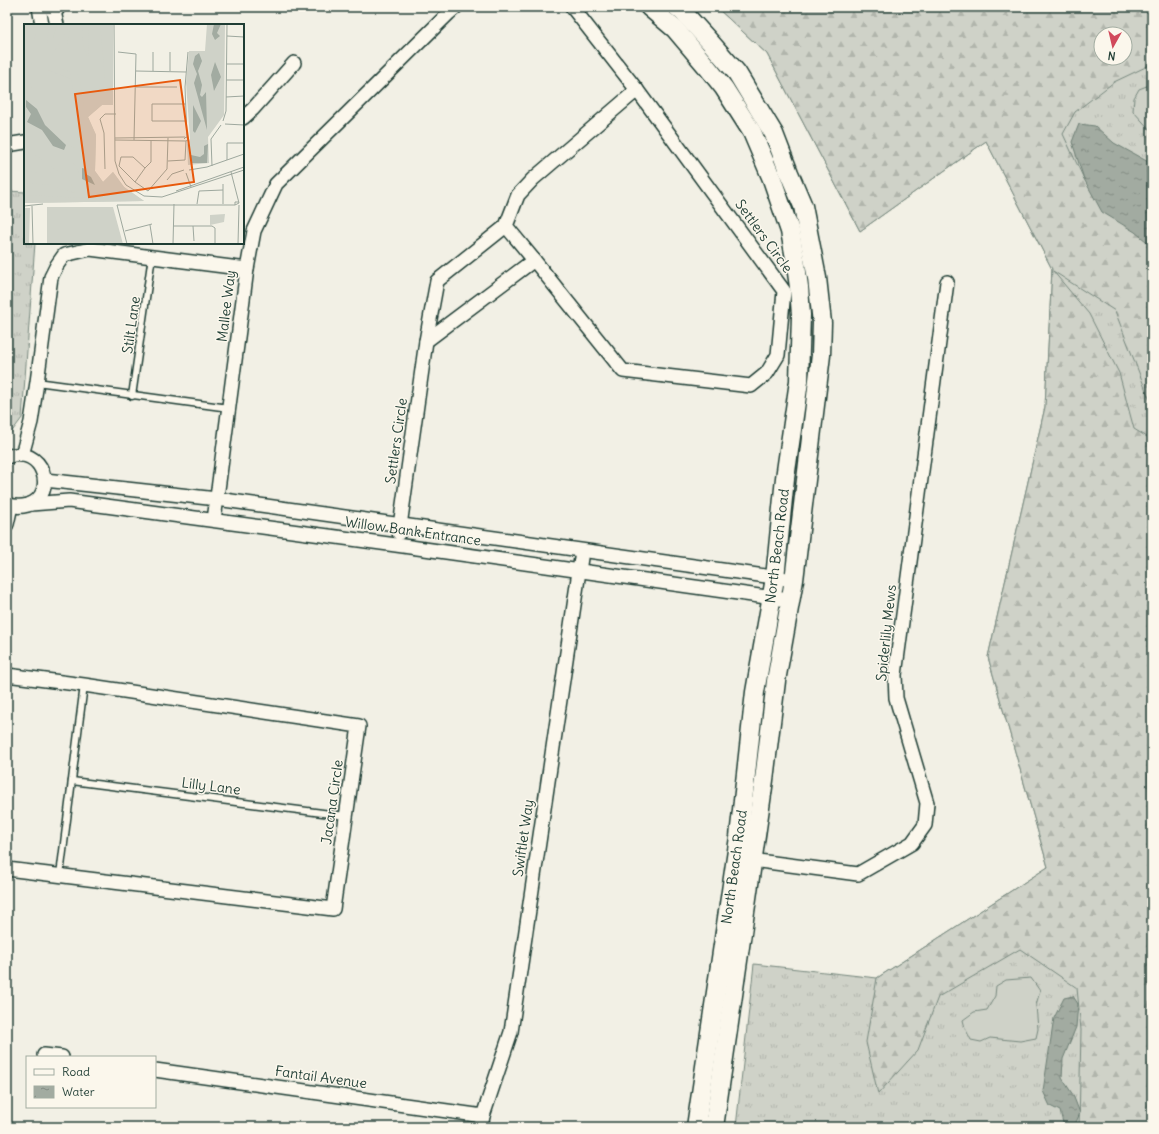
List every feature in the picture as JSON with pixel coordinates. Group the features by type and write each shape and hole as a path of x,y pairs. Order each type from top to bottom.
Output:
{"main road":[{"name":"North Beach Road","path":"649,7 675,29 724,88 752,132 780,199 790,231 799,287 801,315 799,382 785,478 775,578 755,692 744,859 714,1127"},
{"name":"North Beach Road","path":"677,7 684,12 737,73 774,134 804,206 817,278 822,323 820,355 794,580 776,681 764,780 744,859 696,1127"}],"street":[{"name":"Mallee Way","path":"214,520 247,269 254,231 276,184 443,18 456,7"},
{"path":"506,226 518,195 533,179 637,90 572,7"},
{"path":"43,24 52,11"},
{"path":"244,117 294,63"},
{"name":"Settlers Circle","path":"396,545 426,341 437,281 506,226 624,371 751,386 767,373 778,355 784,291 637,90"},
{"path":"7,146 24,142"},
{"path":"22,454 31,422 51,278 64,254 90,249 247,269"},
{"path":"426,341 534,260"},
{"name":"Spiderlily Mews","path":"744,859 858,874 912,843 925,825 927,802 896,698 895,676 947,282"},
{"path":"7,457 22,454 31,457 38,463 43,471 45,480 43,489 39,498 31,504"},
{"name":"Willow Bank Entrance","path":"45,480 217,499 400,526 794,580"},
{"name":"Willow Bank Entrance","path":"9,505 21,507 31,504 69,501 790,600"},
{"path":"7,524 9,505"},
{"name":"Swiftlet Way","path":"482,1122 511,1032 582,551"},
{"name":"Jacana Circle","path":"7,675 358,726 333,908 7,869"},
{"path":"44,1054 56,1056"},
{"name":"Fantail Avenue","path":"156,1070 482,1122"}],"lane":[{"name":"Stilt Lane","path":"132,396 152,256"},
{"path":"37,382 229,408"},
{"path":"60,875 84,685"},
{"name":"Lilly Lane","path":"72,781 346,816"}],"green space":[{"path":"716,7 1152,7 1152,1127 736,1127 754,964 877,978 1048,867 988,657 1045,407 1052,269 986,141 860,231 767,54"},
{"path":"716,7 1152,7 1152,64 1114,82 1075,112 1063,134 1084,179 1152,207 1152,406 1115,311 1053,271 1089,314 1119,373 1134,429 1152,440 1152,753 1148,776 1152,898 1152,1127 1079,1127 1081,1030 1077,988 1020,949 938,997 918,1050 878,1094 866,1042 877,978 1048,867 988,657 1045,407 1052,269 986,141 860,231 767,54"},
{"path":"1152,84 1152,132 1133,111 1134,98 1139,89"},
{"path":"7,191 24,192 24,244 35,244 22,418 7,438"},
{"path":"1152,753 1152,898 1148,775"},
{"path":"1031,978 1040,991 1036,1005 1038,1029 1036,1038 1020,1041 990,1038 981,1042 971,1040 963,1020 974,1012 987,1010 995,996 996,986 1006,980"}],"water":[{"path":"1079,124 1095,126 1114,143 1152,164 1152,246 1135,232 1102,212 1084,179 1072,142"},
{"path":"1073,996 1078,1004 1076,1027 1063,1059 1062,1078 1073,1095 1080,1113 1074,1127 1063,1123 1060,1111 1050,1106 1043,1091 1054,1018 1064,998"}]}
